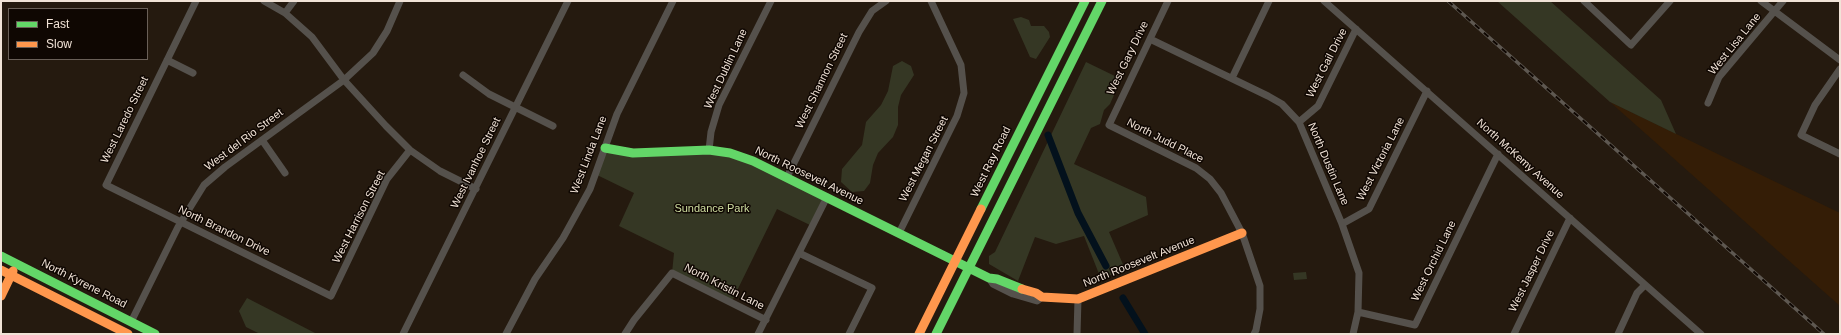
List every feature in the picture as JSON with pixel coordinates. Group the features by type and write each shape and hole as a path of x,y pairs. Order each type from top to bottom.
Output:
{"main road":[{"name":"West Ray Road","path":"919,334 1085,1"},
{"path":"936,334 1102,1"},
{"name":"North Roosevelt Avenue","path":"605,148 633,153 709,150 730,153 753,161 787,177 989,278 997,278 1016,287 1036,293 1042,297 1078,299 1242,233"},
{"name":"North Kyrene Road","path":"1,256 155,334"},
{"path":"1,296 17,264"},
{"path":"1,270 128,334"}],"street":[{"name":"West Laredo Street","path":"106,185 196,1"},
{"path":"264,1 285,13 312,37 344,80 410,150 440,171 476,189"},
{"path":"285,13 294,1"},
{"name":"West del Rio Street","path":"131,322 181,222 204,185 225,167 344,80 373,53 387,31 400,1"},
{"name":"West Ivanhoe Street","path":"403,334 568,1"},
{"name":"West Linda Lane","path":"506,334 535,279 563,238 590,189 617,114 673,1"},
{"name":"West Dublin Lane","path":"709,150 711,132 719,105 771,1"},
{"name":"West Shannon Street","path":"787,177 859,32 872,11 886,1"},
{"name":"West Megan Street","path":"899,233 957,116 964,92 961,66 931,1"},
{"name":"West Gary Drive","path":"1108,125 1168,1"},
{"path":"1232,78 1269,1"},
{"name":"North McKemy Avenue","path":"1324,1 1701,334"},
{"path":"1584,1 1631,45 1670,1"},
{"path":"1761,1 1840,60"},
{"name":"West Lisa Lane","path":"1708,103 1719,77 1776,12 1783,1"},
{"name":"West Gail Drive","path":"1299,122 1318,106 1356,29"},
{"name":"North Dustin Lane","path":"1150,39 1232,78 1282,104 1299,122 1342,224 1359,273 1358,312 1353,334"},
{"path":"167,60 193,73"},
{"path":"1840,69 1815,105 1801,136 1840,154"},
{"path":"463,75 489,94 553,126"},
{"name":"West Victoria Lane","path":"1342,224 1370,209 1427,91"},
{"name":"North Judd Place","path":"1108,125 1196,168 1210,179 1221,193 1242,233 1260,286 1260,309 1254,334"},
{"path":"262,140 286,173"},
{"name":"West Harrison Street","path":"331,296 387,179 410,150"},
{"name":"West Orchid Lane","path":"1358,312 1415,324 1498,154"},
{"name":"North Brandon Drive","path":"106,185 331,296"},
{"path":"758,334 826,197"},
{"name":"West Jasper Drive","path":"1514,334 1570,218"},
{"path":"799,253 872,288 849,334"},
{"name":"North Kristin Lane","path":"625,334 634,320 672,273 766,320"},
{"path":"1618,334 1638,294 1645,285"},
{"path":"1077,334 1078,299"}],"shaded area":[{"path":"1610,102 1840,213 1840,306"}],"green space":[{"path":"1497,1 1550,1 1661,100 1676,134 1610,102"},
{"path":"1021,17 1029,20 1031,26 1044,26 1049,32 1050,37 1036,59 1030,57 1013,19"},
{"path":"902,61 911,66 914,75 901,95 898,107 898,125 893,137 878,153 873,165 870,183 864,191 852,192 841,182 842,169 862,145 866,122 881,105 888,91 893,66"},
{"path":"1086,62 1121,79 1110,104 1104,110 1100,124 1091,128 1074,164 1146,197 1148,215 1109,232 1125,269 1101,279 1084,236 1056,244 1035,237 1018,281 989,264 989,256 995,252"},
{"name":"Sundance Park","path":"605,148 730,153 827,197 812,226 777,209 731,303 672,273 674,253 619,226 634,193 595,174"},
{"path":"1306,272 1307,279 1294,280 1293,273"},
{"path":"247,298 317,334 260,334 246,327 239,311"}],"waterway":[{"path":"1048,135 1078,213 1106,266"},
{"path":"1123,298 1145,334"}],"railway":[{"path":"1448,1 1824,334"}],"traffic: fast":[{"path":"981,209 1085,1"},
{"path":"936,334 1102,1"},
{"path":"605,148 633,153 709,150 730,153 753,161 989,278 997,279 1022,289"},
{"path":"1,256 155,334"}],"traffic: slow":[{"path":"919,334 981,209"},
{"path":"1022,289 1036,293 1042,297 1078,299 1242,233"},
{"path":"1,270 128,334"},
{"path":"1,296 13,271"}]}
